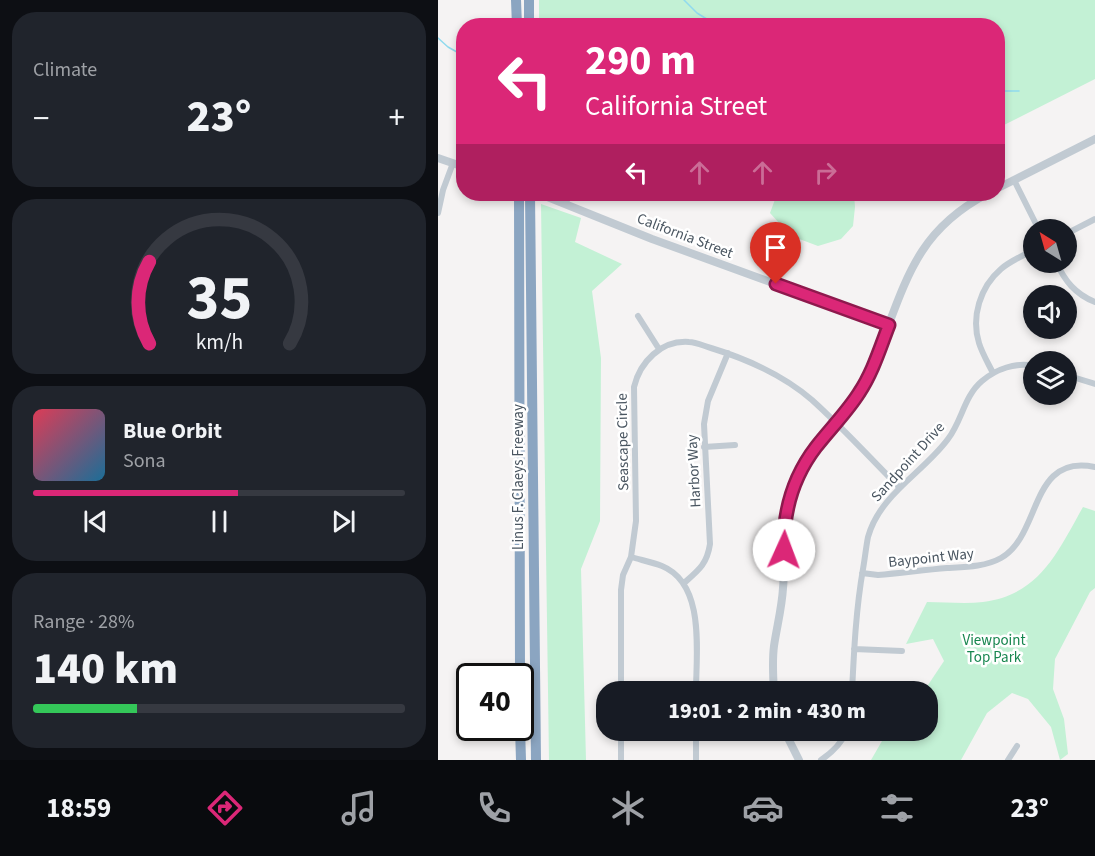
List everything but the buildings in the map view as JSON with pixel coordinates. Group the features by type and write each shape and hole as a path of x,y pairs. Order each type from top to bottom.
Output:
{"highway":[{"path":"516,0 517,18"},
{"path":"528,0 529,18"},
{"name":"Linus F. Claeys Freeway","path":"519,201 520,663"},
{"name":"Linus F. Claeys Freeway","path":"531,201 536,760"},
{"path":"535,731 542,760"},
{"path":"520,741 520,760"}],"street":[{"path":"1005,184 1095,139"},
{"path":"438,158 456,164"},
{"path":"438,213 443,190 453,163"},
{"path":"1014,180 1034,219"},
{"name":"California Street","path":"561,201 652,239 889,325"},
{"path":"773,681 774,648 784,587 784,532 790,498 798,477 814,449 836,424 865,384 906,278 915,261 938,230 952,216 975,201"},
{"path":"1077,228 1095,219"},
{"path":"993,373 977,338 976,321 979,303 986,287 997,273 1010,262 1023,256"},
{"path":"1062,273 1075,291 1095,302"},
{"path":"638,316 659,349 690,342 728,353 784,379 812,400 900,488"},
{"name":"Seascape Circle","path":"621,681 621,590 623,575 631,557 636,521 634,387 641,368 659,349"},
{"name":"Harbor Way","path":"684,583 700,569 710,544 704,447 705,411 728,353"},
{"name":"Sandpoint Drive","path":"853,681 856,612 868,537 875,519 886,502 949,439 971,393 981,382 993,373 1011,367 1023,366"},
{"path":"1077,378 1095,384"},
{"path":"704,447 735,445"},
{"name":"Baypoint Way","path":"862,573 878,575 981,565 1002,558 1019,542 1047,482 1068,466 1095,467"},
{"path":"631,557 663,566 684,583 694,612 696,681"},
{"path":"854,649 902,651"},
{"path":"621,741 621,760"},
{"path":"696,741 696,760"},
{"path":"790,741 799,760"},
{"path":"821,760 834,751 842,741"},
{"path":"1008,760 1017,746"}],"green space":[{"path":"539,0 1095,0 1095,79 1005,124 1005,18 539,18"},
{"path":"774,201 855,201 853,226 841,239 818,246 794,237 770,213"},
{"path":"541,204 581,218 575,242 622,264 592,291 601,358 600,521 581,569 586,760 549,760"},
{"name":"Viewpoint Top Park","path":"1083,507 1095,511 1095,588 1090,592 1055,659 1053,689 1064,719 1068,754 1060,760 1051,727 1028,699 1012,693 987,713 961,760 871,760 882,741 938,741 938,681 931,681 944,661 933,639 906,644 927,602 983,602 1003,598 1033,580 1045,568"}],"waterway":[{"path":"684,0 705,18"},
{"path":"438,38 456,52"},
{"path":"1005,91 1019,91"}],"route":[{"path":"776,284 889,325 873,367 861,390 814,449 798,477 786,517 784,550"}]}
